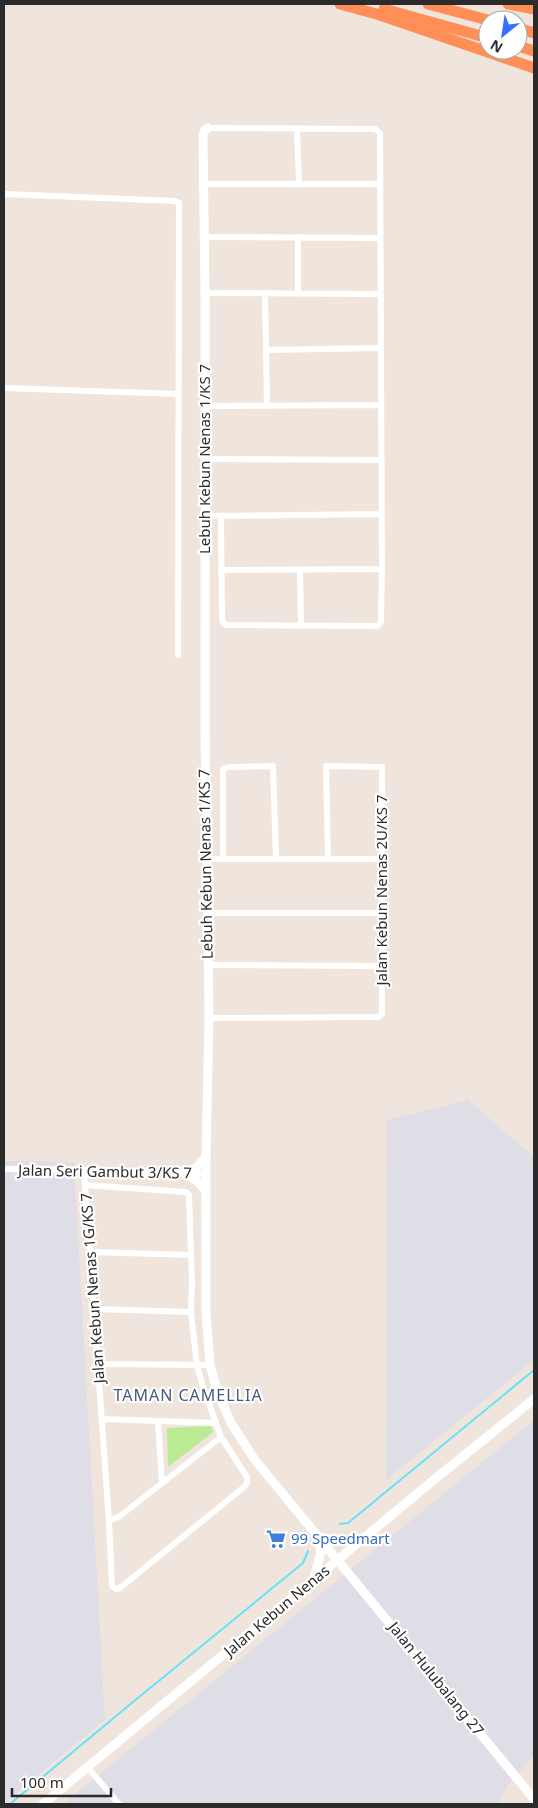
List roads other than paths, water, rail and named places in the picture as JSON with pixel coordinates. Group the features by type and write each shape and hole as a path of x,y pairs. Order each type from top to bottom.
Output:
{"highway":[{"path":"340,4 390,18 534,68"},
{"path":"362,4 478,35"},
{"path":"428,4 478,17"},
{"path":"508,4 534,9"}],"street":[{"path":"208,128 375,129 380,133 382,569 381,621 378,626 226,625 223,623 221,517"},
{"name":"Lebuh Kebun Nenas 1/KS 7","path":"208,128 203,135 203,184 206,293 204,516 209,1018 206,1156 206,1313 210,1365 226,1412 240,1438 272,1482 338,1560"},
{"path":"297,129 299,184"},
{"path":"203,184 380,184"},
{"path":"4,194 178,202 178,655"},
{"path":"204,237 379,238"},
{"path":"298,237 298,294"},
{"path":"206,293 380,294"},
{"path":"265,293 267,406"},
{"path":"266,350 380,348"},
{"path":"4,388 178,394"},
{"path":"204,406 380,406"},
{"path":"204,459 381,460"},
{"path":"204,516 381,514"},
{"path":"221,570 382,569"},
{"path":"300,570 301,626"},
{"path":"223,859 222,771 224,768 229,767 273,766 276,859"},
{"name":"Jalan Kebun Nenas 2U/KS 7","path":"209,1018 380,1016 382,1014 382,769 378,766 326,766 328,859"},
{"path":"207,859 383,859"},
{"path":"208,913 383,912"},
{"path":"207,965 382,966"},
{"path":"184,1173 197,1167 206,1156"},
{"name":"Jalan Seri Gambut 3/KS 7","path":"4,1169 206,1174"},
{"name":"Jalan Kebun Nenas 1G/KS 7","path":"84,1170 112,1586 116,1589 120,1588 247,1483 247,1477 221,1437"},
{"path":"184,1173 198,1182 206,1191"},
{"path":"85,1185 186,1192 189,1195 191,1312 197,1366 221,1437 120,1516 109,1521"},
{"path":"90,1252 191,1255"},
{"path":"94,1309 191,1312"},
{"path":"98,1364 210,1365"},
{"name":"Jalan Kebun Nenas","path":"44,1804 534,1399"},
{"path":"102,1419 216,1423"},
{"path":"158,1421 162,1482"},
{"path":"313,1581 321,1552 321,1540 356,1540 366,1537"},
{"name":"Jalan Hulubalang 27","path":"338,1560 534,1799"},
{"path":"88,1768 119,1804"}],"waterway":[{"path":"340,1524 348,1523 534,1370"},
{"path":"10,1804 303,1563 308,1551"}],"place":[{"name":"99 Speedmart","path":"276,1539"}],"district":[{"name":"TAMAN CAMELLIA","path":"188,1395"}]}
